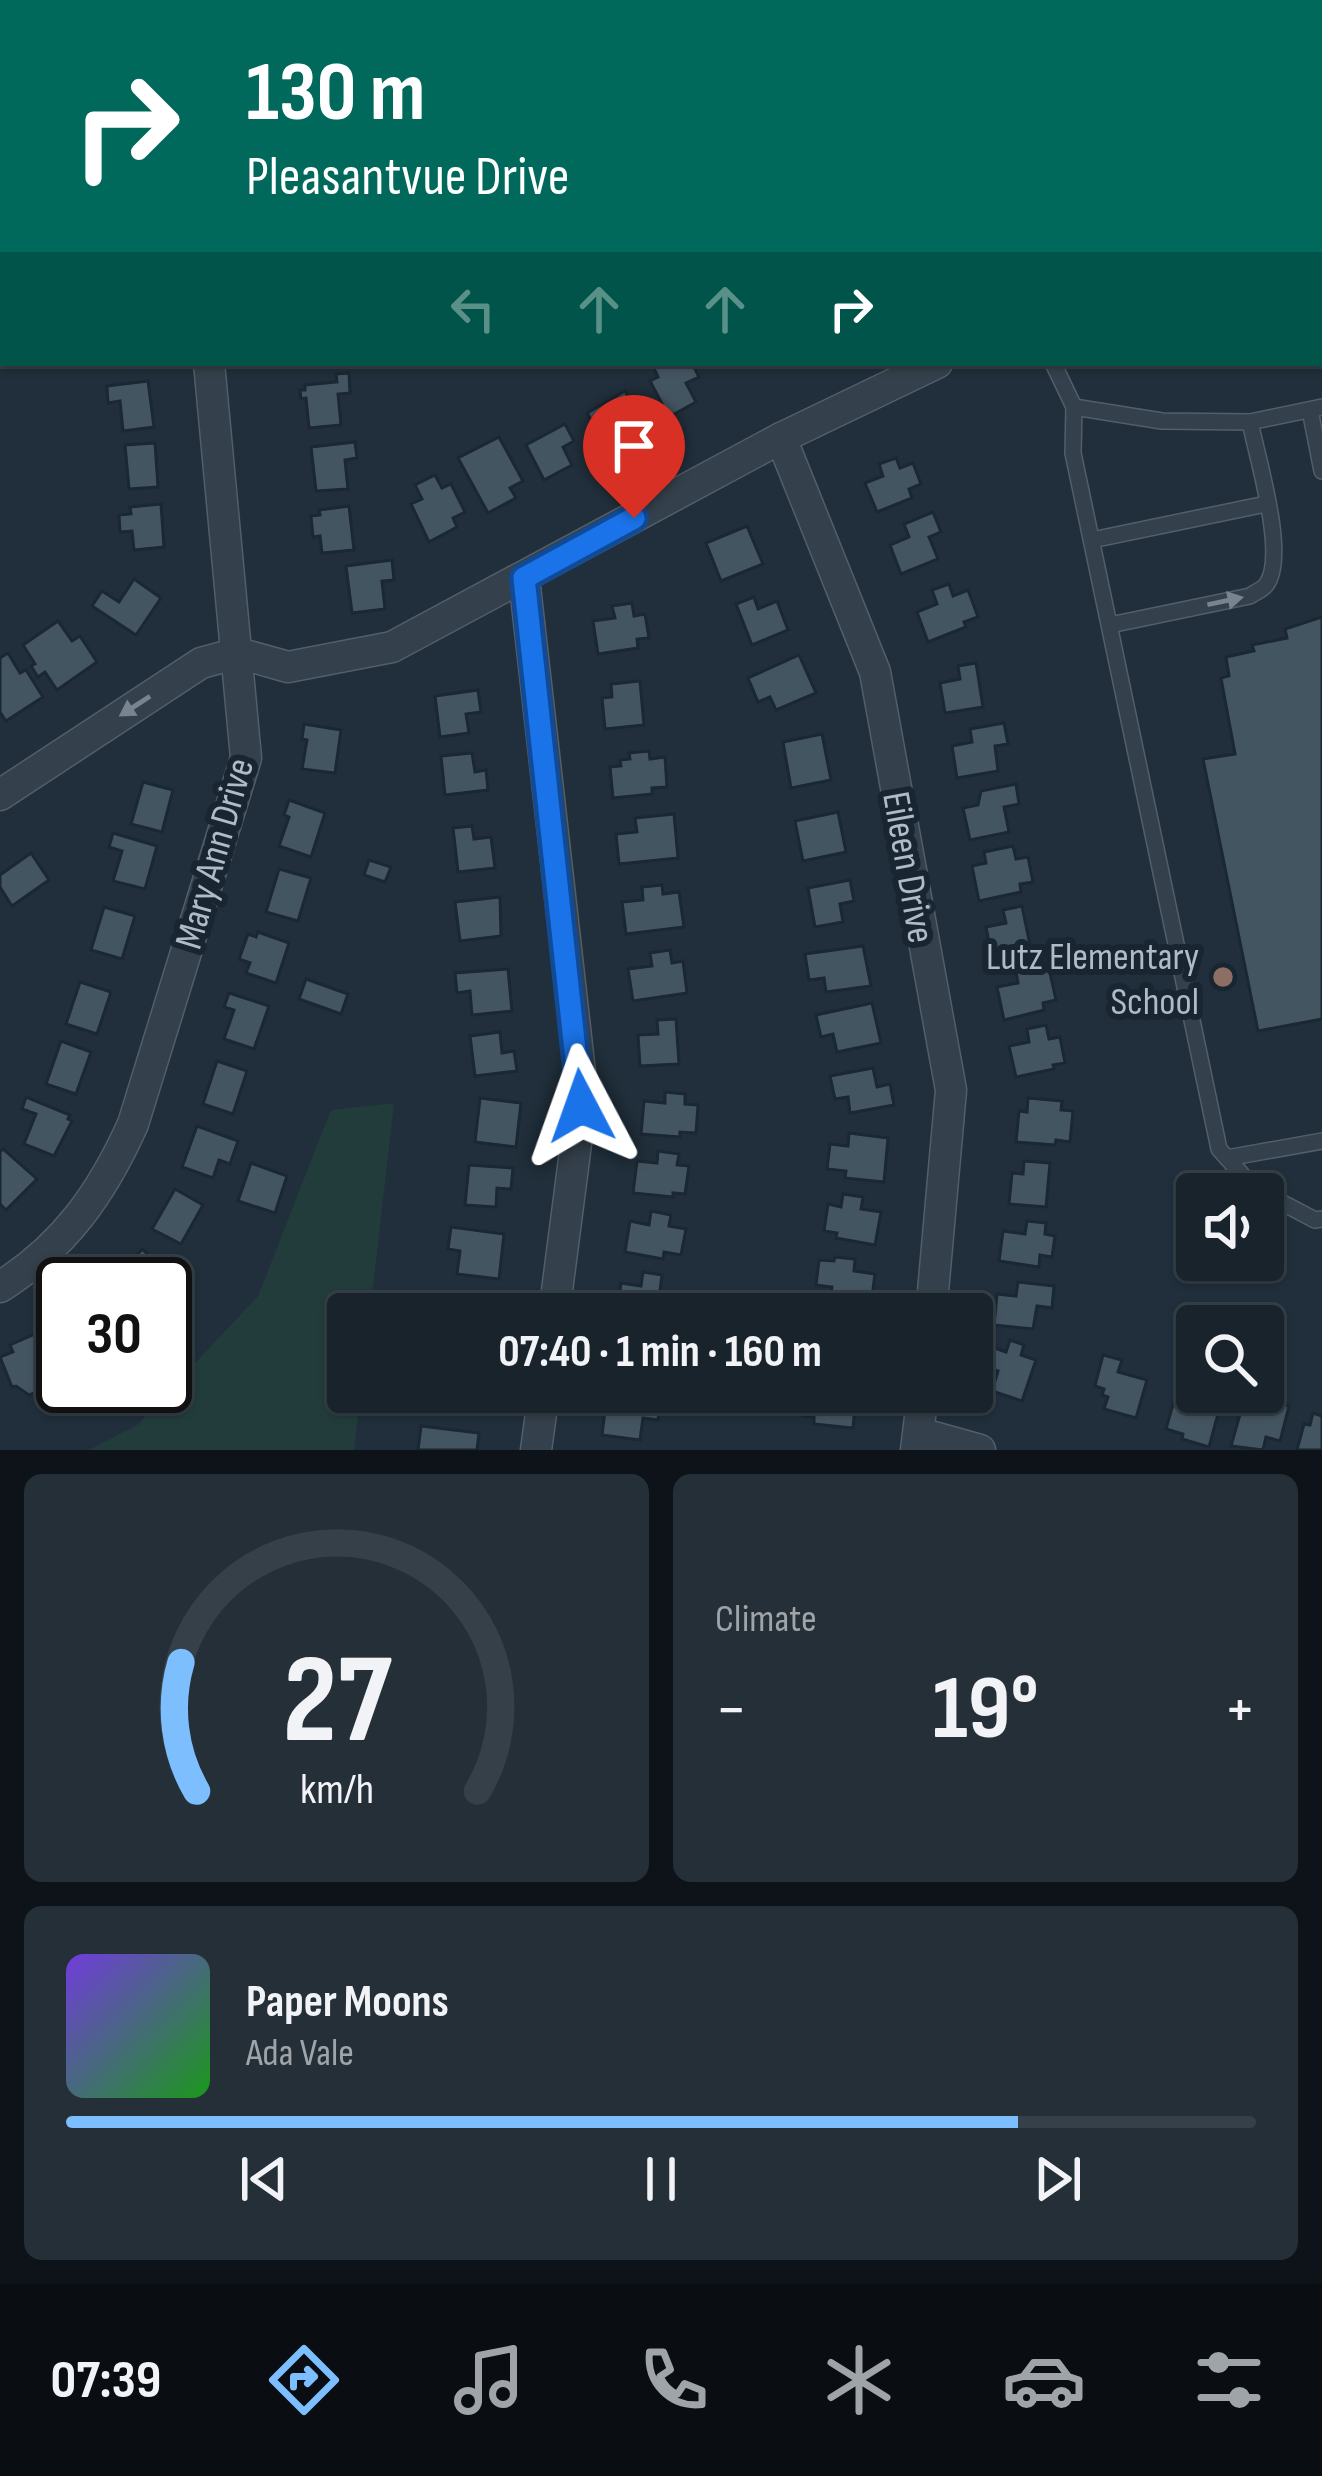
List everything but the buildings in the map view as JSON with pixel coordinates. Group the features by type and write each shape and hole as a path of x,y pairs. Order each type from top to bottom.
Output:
{"street":[{"name":"Mary Ann Drive","path":"0,1287 65,1235 108,1180 133,1124 246,758 209,366"},
{"path":"0,795 201,663 238,653 288,667 392,647 781,438 931,366"},
{"name":"Eileen Drive","path":"781,438 875,672 951,1090 933,1293"},
{"path":"524,578 580,1072 581,1106 557,1293"},
{"path":"536,1450 541,1413"},
{"path":"917,1442 980,1450"}],"lane":[{"path":"1054,366 1074,406 1073,453 1219,1149 1254,1188 1315,1220 1322,1219"},
{"path":"1074,406 1162,421 1250,422 1316,409 1322,472"},
{"path":"1110,626 1250,596 1266,584 1273,568 1274,540 1250,422"},
{"path":"1092,540 1267,505"},
{"path":"1227,1158 1322,1142"}],"green space":[{"path":"394,1103 372,1293 327,1293 327,1413 358,1413 354,1450 89,1450 137,1425 148,1413 192,1413 192,1366 258,1296 331,1110"}],"place":[{"name":"Lutz Elementary School","path":"1223,977"}],"route":[{"path":"581,1106 524,578 634,518"}]}
